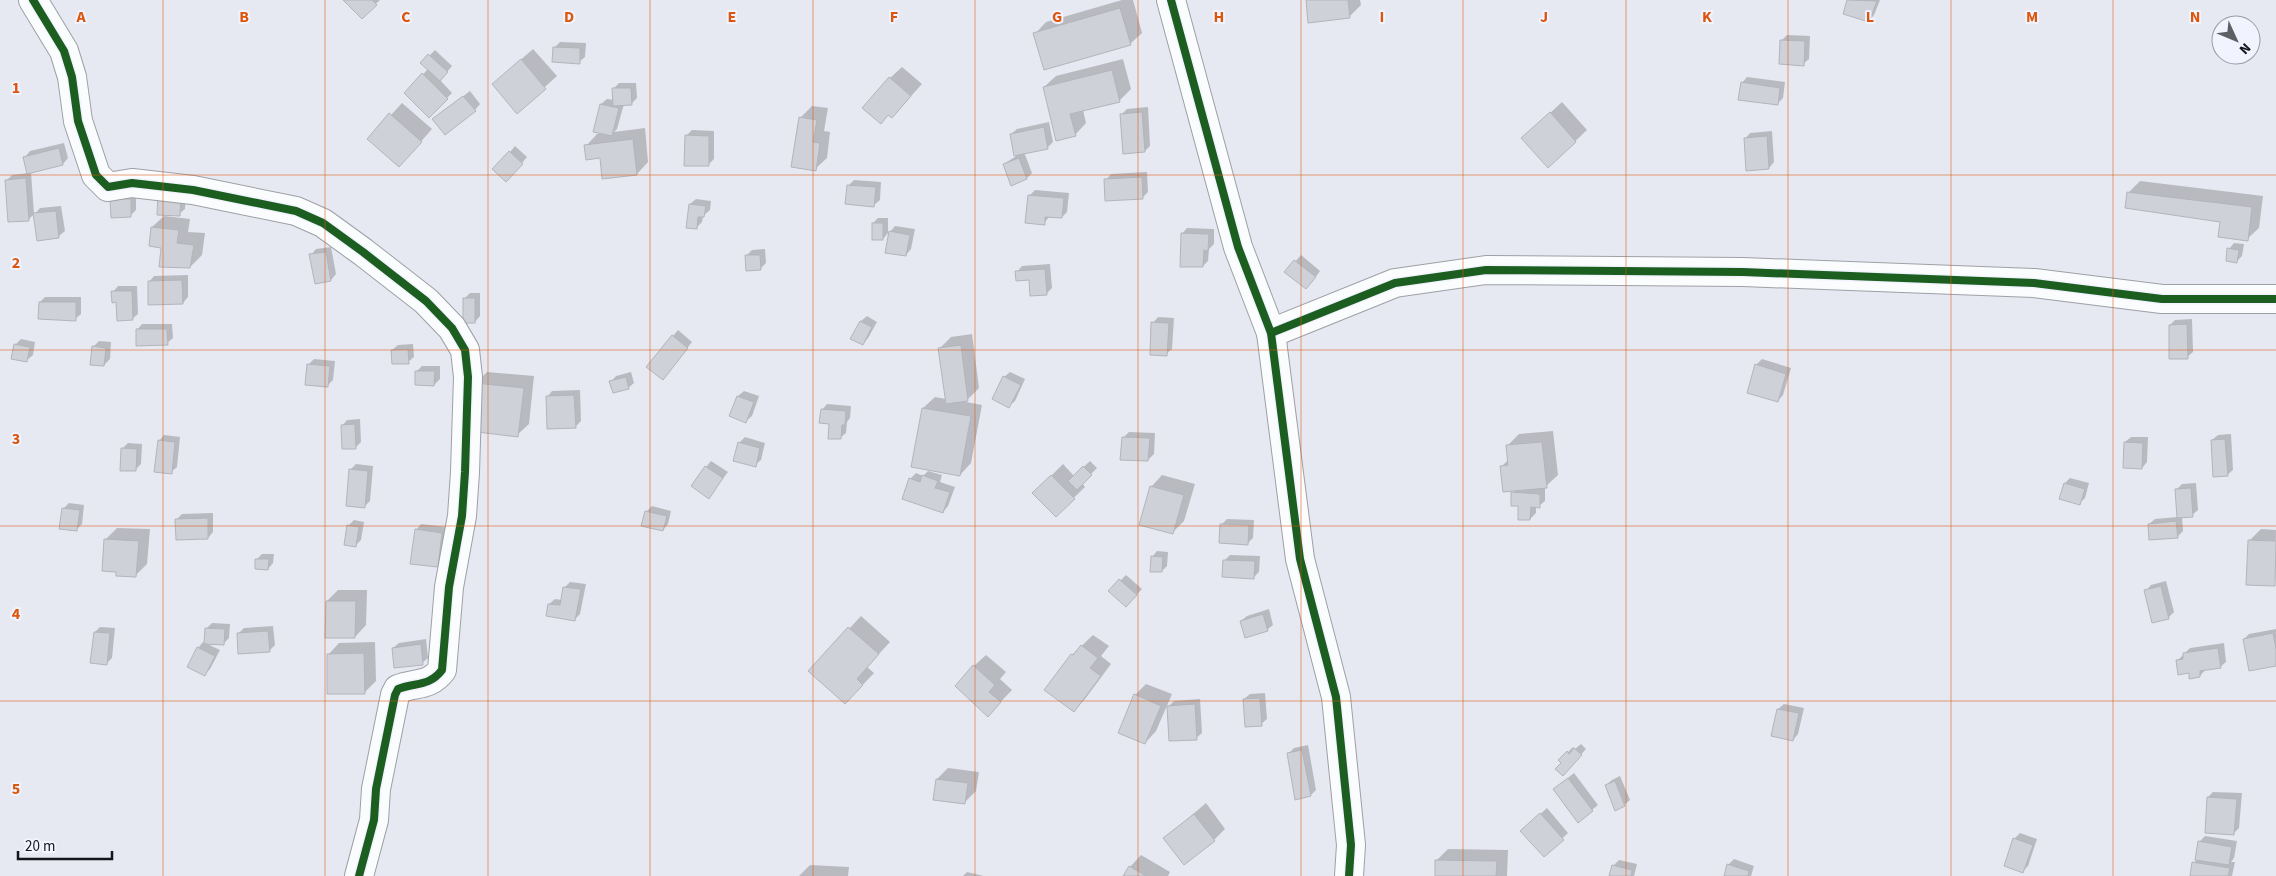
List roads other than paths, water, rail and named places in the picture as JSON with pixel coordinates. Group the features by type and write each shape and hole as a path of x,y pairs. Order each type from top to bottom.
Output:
{"street":[{"path":"33,0 64,51 72,77 78,121 96,175 108,187 132,183 193,190 296,211 322,223 426,301 452,328 464,350 468,377 462,516 449,587 442,670 430,682 398,688 395,694 376,789 374,820 359,876"},
{"path":"1171,0 1238,247 1271,332 1300,559 1336,697 1352,845 1349,876"},
{"path":"1271,332 1394,283 1486,270 1743,272 2024,282 2162,299 2276,299"}]}
